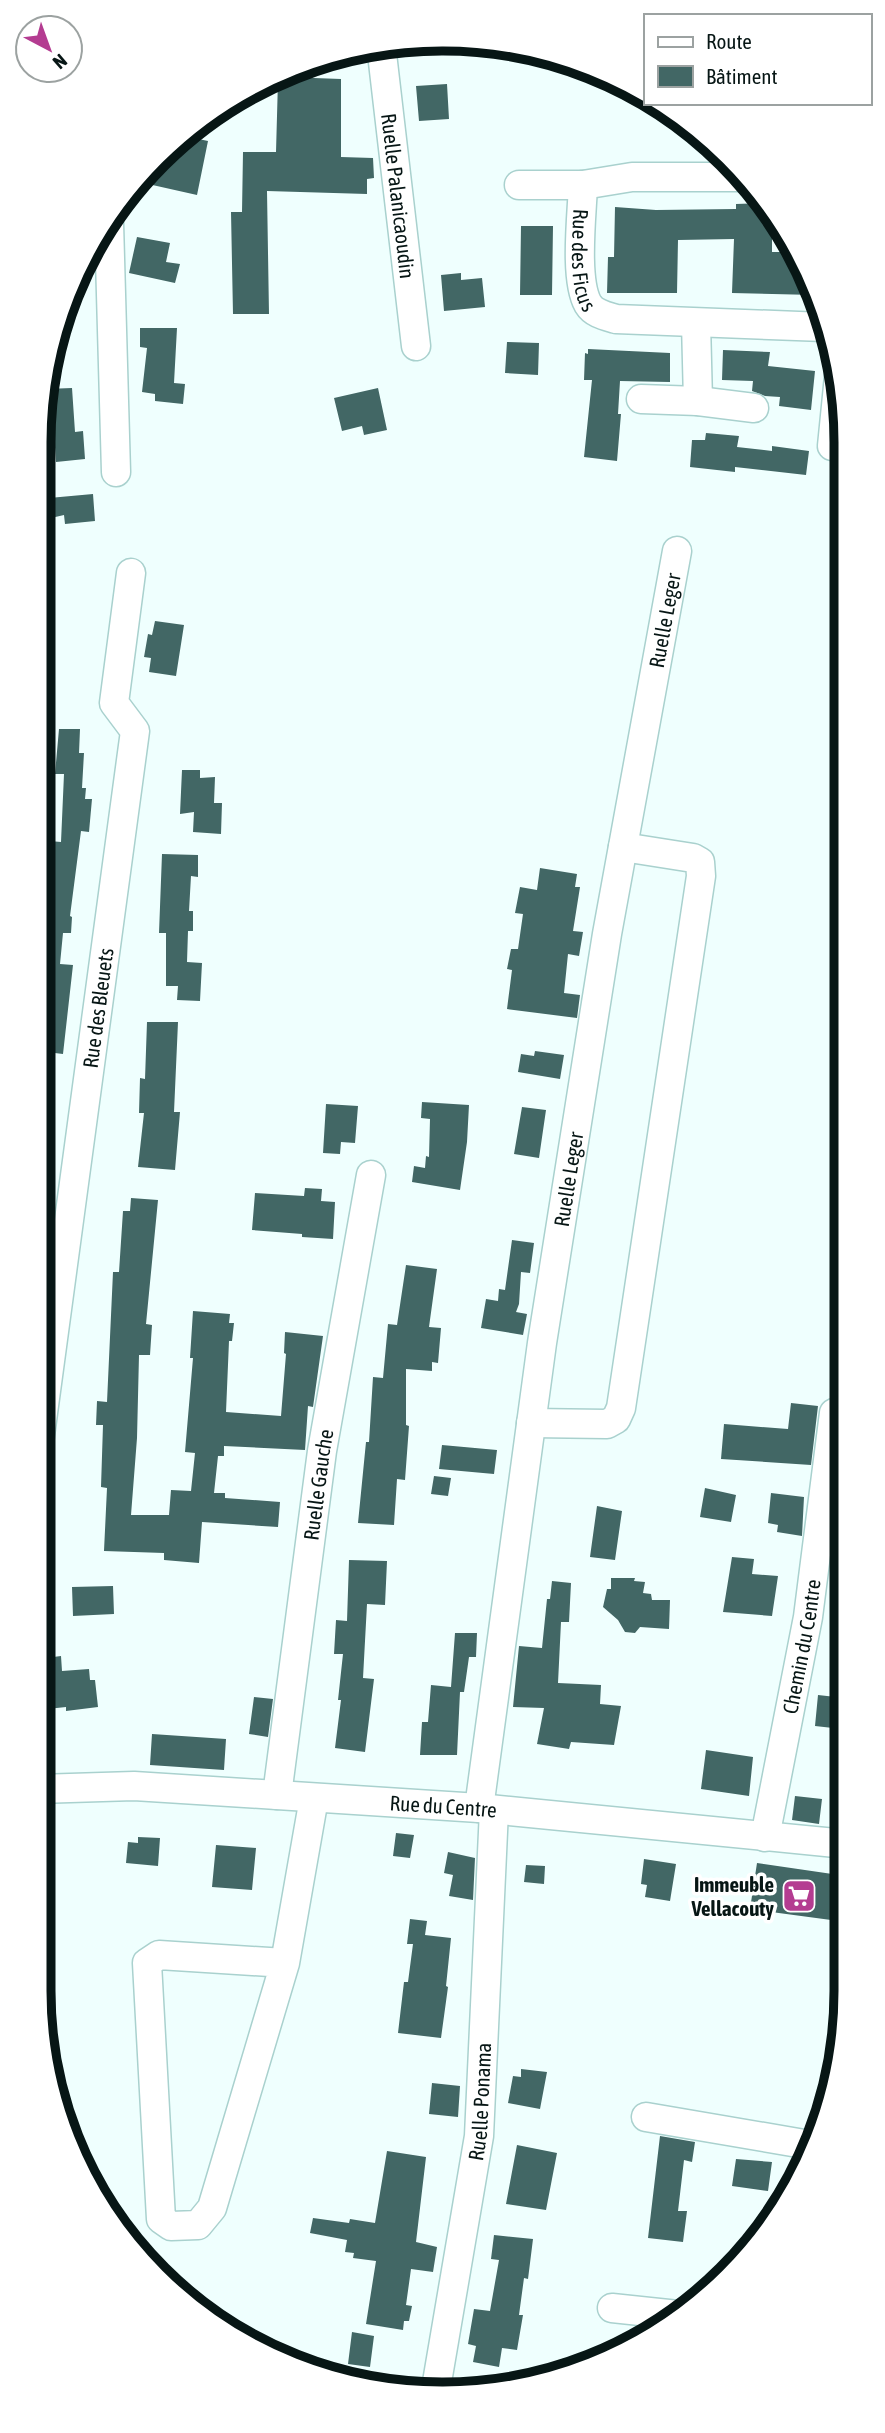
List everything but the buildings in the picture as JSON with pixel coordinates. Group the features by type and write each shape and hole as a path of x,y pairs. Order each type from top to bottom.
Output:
{"street":[{"name":"Ruelle Palanicaoudin","path":"382,55 416,346"},
{"name":"Rue des Ficus","path":"519,186 583,185 632,177 731,177"},
{"name":"Rue des Ficus","path":"583,185 580,260 583,286 589,305 598,314 616,319 816,327"},
{"path":"109,237 116,472"},
{"path":"696,323 698,401"},
{"path":"641,400 698,401 754,408"},
{"path":"832,446 834,431"},
{"name":"Ruelle Leger","path":"487,1809 544,1330 623,847 677,551"},
{"name":"Rue des Bleuets","path":"51,1354 135,731 114,703 131,573"},
{"path":"531,1423 607,1424 616,1419 621,1408 701,876 700,862 693,858 623,847"},
{"name":"Ruelle Gauche","path":"277,1795 322,1451 371,1175"},
{"name":"Chemin du Centre","path":"765,1837 808,1617 834,1413"},
{"name":"Rue du Centre","path":"51,1789 134,1786 487,1809 834,1843"},
{"path":"285,1964 159,1955 147,1963 161,2219 170,2226 198,2225 212,2208 285,1964 314,1798"},
{"name":"Ruelle Ponama","path":"437,2382 479,2136 487,1809"},
{"path":"646,2117 802,2144"},
{"path":"611,2308 664,2313"}],"place":[{"name":"Immeuble Vellacouty","path":"799,1896"}]}
